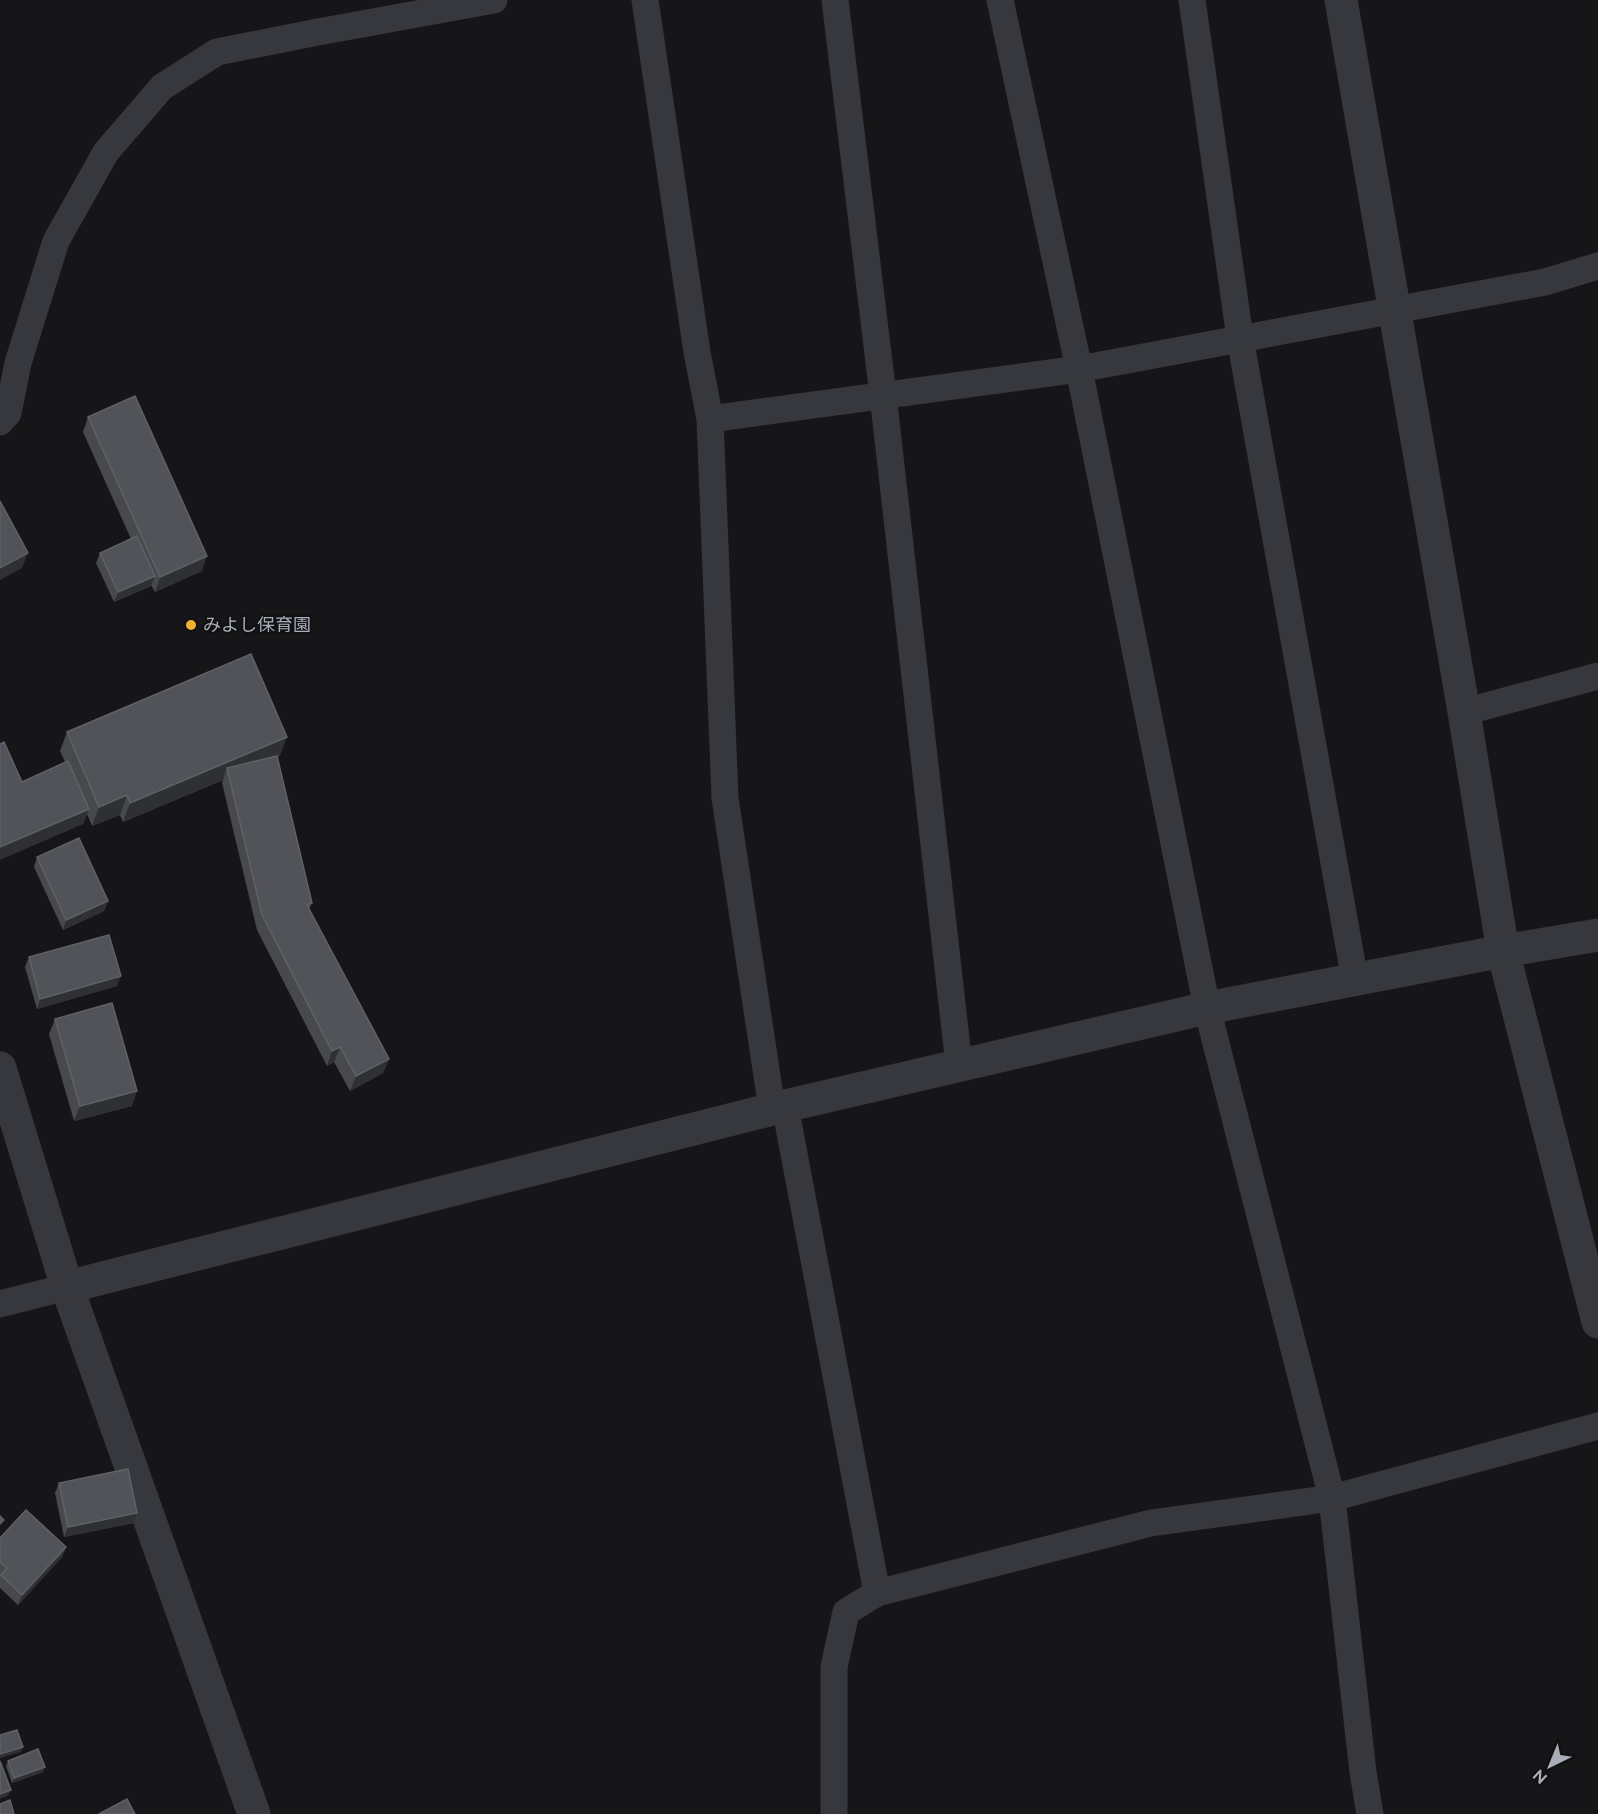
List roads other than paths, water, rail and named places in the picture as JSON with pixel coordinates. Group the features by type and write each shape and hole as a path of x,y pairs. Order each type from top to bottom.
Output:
{"street":[{"path":"0,422 8,413 18,363 56,241 106,153 162,87 217,52 494,0"},
{"path":"645,0 697,352 710,419 725,798 779,1107 877,1593"},
{"path":"835,0 883,395 959,1065"},
{"path":"1000,0 1079,369 1207,1008 1332,1498 1370,1814"},
{"path":"1192,0 1240,339 1355,980"},
{"path":"1341,0 1503,951 1598,1322"},
{"path":"710,419 1079,369 1545,282 1598,266"},
{"path":"1464,712 1598,676"},
{"path":"0,1304 779,1107 959,1065 1207,1008 1598,935"},
{"path":"0,1068 67,1287 254,1814"},
{"path":"834,1814 834,1667 846,1612 877,1593 1151,1523 1332,1498 1598,1426"}],"place":[{"name":"みよし保育園","path":"191,625"}]}
